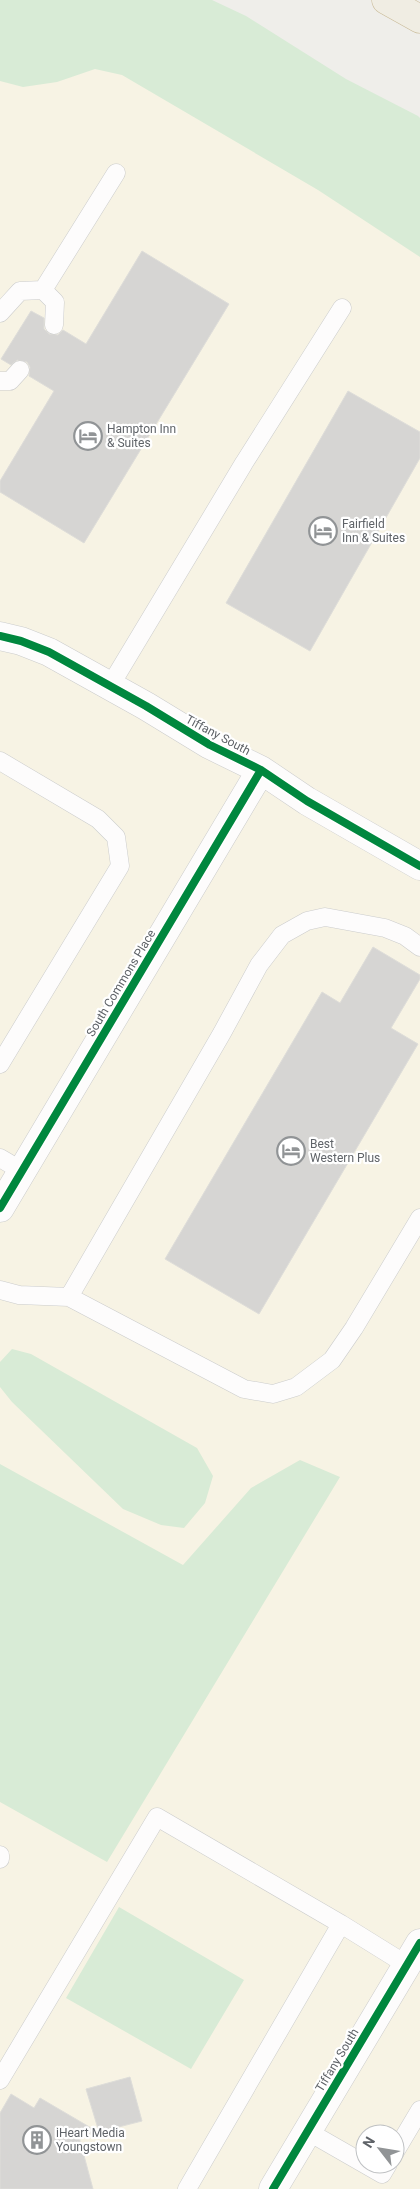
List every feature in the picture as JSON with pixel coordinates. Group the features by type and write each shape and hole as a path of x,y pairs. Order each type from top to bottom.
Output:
{"highway":[{"path":"386,0 420,19"}],"street":[{"name":"Tiffany South","path":"0,636 21,641 49,652 210,746 261,770 307,802 420,866"},
{"name":"South Commons Place","path":"0,1208 11,1164 261,770"},
{"name":"Tiffany South","path":"273,2189 414,1954"}],"lane":[{"path":"43,290 116,173"},
{"path":"0,313 20,291 43,290 55,302 54,324"},
{"path":"110,686 244,463 342,308"},
{"path":"0,381 10,381 20,370"},
{"path":"0,762 98,819 116,837 120,866 0,1064"},
{"path":"69,1297 222,1033 259,965 282,935 307,921 325,917 385,928 405,936 420,947"},
{"path":"0,1290 18,1295 69,1297 244,1389 273,1394 296,1387 332,1360 354,1328 420,1218"},
{"path":"0,2080 157,1817 341,1924 414,1954"},
{"path":"187,2189 341,1924"},
{"path":"405,2135 420,2110"},
{"path":"308,2131 355,2158"}],"shaded area":[{"path":"0,2 420,228 420,2189 0,2189"}],"green space":[{"path":"0,0 212,0 246,16 346,79 418,116 420,118 420,257 318,190 122,75 95,69 57,82 23,87 0,81"},
{"path":"12,1349 31,1354 197,1448 213,1476 205,1503 184,1528 161,1525 123,1509 12,1402 0,1387 0,1362"},
{"path":"300,1460 340,1477 107,1862 0,1802 0,1464 183,1565 251,1488"},
{"path":"119,1907 244,1980 191,2069 66,1998"}],"building":[{"name":"Hampton Inn & Suites","path":"142,251 229,304 84,543 0,492 0,481 54,391 29,376 30,367 27,362 17,360 11,365 1,359 31,311 44,318 44,329 49,334 58,335 63,330 86,344"},
{"name":"Fairfield Inn & Suites","path":"348,391 420,432 420,458 310,651 226,603"},
{"name":"Best Western Plus","path":"373,947 420,975 420,979 391,1028 418,1044 259,1314 165,1259 322,992 340,1003"},
{"path":"130,2077 142,2121 99,2132 86,2089"},
{"name":"iHeart Media Youngstown","path":"11,2094 34,2108 40,2098 98,2132 79,2137 93,2189 0,2189 0,2113"}],"cycle path":[{"path":"0,636 21,641 49,652 146,706 210,745 261,770 307,801 420,866"},
{"path":"0,1208 261,770"},
{"path":"273,2189 420,1943"}],"place":[{"name":"Hampton Inn & Suites","path":"88,436"},
{"name":"Fairfield Inn & Suites","path":"323,531"},
{"name":"Best Western Plus","path":"291,1151"},
{"name":"iHeart Media Youngstown","path":"37,2140"}]}
